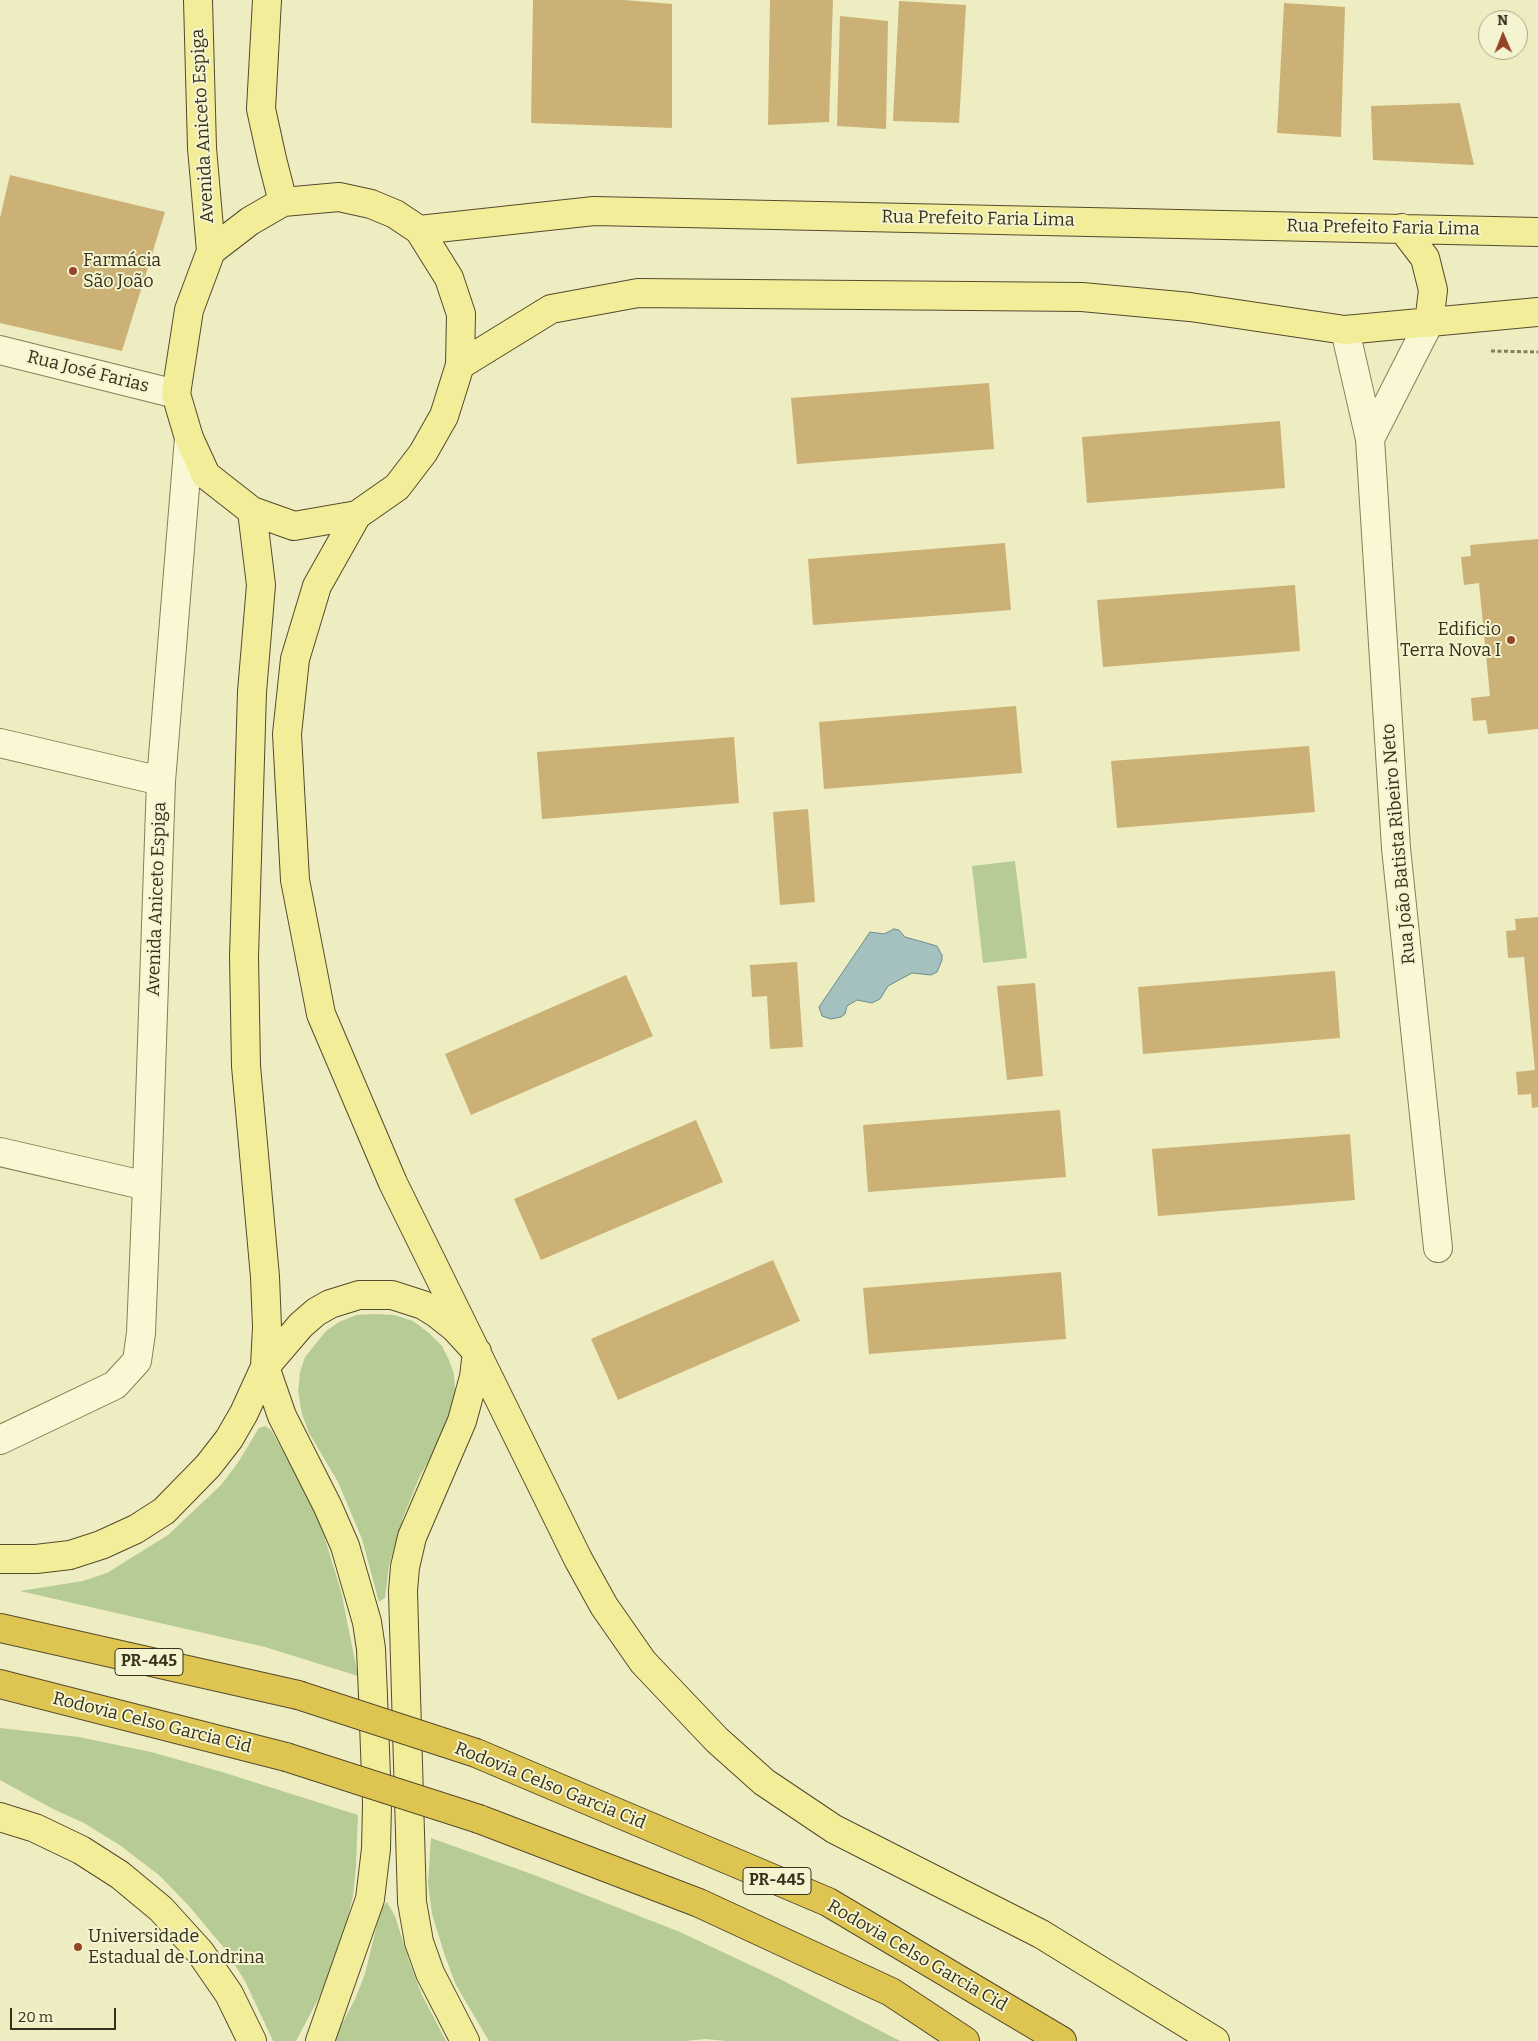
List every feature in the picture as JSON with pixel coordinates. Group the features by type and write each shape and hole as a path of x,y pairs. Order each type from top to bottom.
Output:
{"highway":[{"name":"Rodovia Celso Garcia Cid","path":"0,1628 298,1695 476,1753 828,1902 1062,2041"},
{"name":"Rodovia Celso Garcia Cid","path":"0,1684 286,1757 479,1819 699,1903 890,1992 965,2041"}],"main road":[{"path":"267,0 262,109 283,202"},
{"name":"Avenida Aniceto Espiga","path":"193,1 202,148 211,252"},
{"path":"357,516 294,526 252,512 206,475 189,438 176,394 189,310 211,252 250,221 283,202 339,197 371,204 395,214 419,230 449,278 461,314 460,365 444,416 423,453 397,487 357,516 317,586 295,659 287,734 296,880 321,1014 393,1183 578,1559 604,1606 644,1662 717,1740 764,1782 834,1829 1041,1934 1215,2041"},
{"name":"Rua Prefeito Faria Lima","path":"419,230 594,211 1538,232"},
{"path":"1402,228 1425,258 1433,290 1430,323"},
{"path":"460,365 551,309 638,293 1082,297 1190,307 1345,330 1430,323 1507,313 1538,312"},
{"path":"252,512 261,585 252,692 244,957 246,1066 267,1327 265,1367 282,1416 324,1498 345,1546 367,1622 371,1649 376,1848 370,1899 320,2041"},
{"path":"0,1559 36,1559 78,1552 101,1545 136,1529 164,1511 208,1466 229,1439 244,1413 265,1367 301,1325 316,1312 330,1304 359,1295 392,1295 423,1305 455,1328 477,1352"},
{"path":"465,2041 430,1973 419,1942 412,1902 403,1592 405,1567 412,1537 470,1399 477,1352"},
{"path":"0,1817 35,1828 81,1850 120,1875 161,1909 200,1952 229,1994 252,2041"}],"street":[{"path":"1370,439 1430,323"},
{"name":"Rua João Batista Ribeiro Neto","path":"1345,330 1370,439 1396,848 1438,1248"},
{"name":"Rua José Farias","path":"0,350 176,394"},
{"name":"Avenida Aniceto Espiga","path":"0,1440 116,1385 137,1361 141,1333 161,781 189,438"},
{"path":"0,743 161,781"},
{"path":"0,1152 147,1186"}],"green space":[{"path":"1015,861 1027,958 983,963 972,866"},
{"path":"356,1315 394,1315 413,1321 429,1333 442,1346 449,1360 454,1374 455,1389 455,1406 450,1421 419,1478 403,1518 389,1566 385,1598 379,1602 362,1539 338,1482 309,1433 302,1414 298,1391 300,1372 305,1357 326,1331 339,1322"},
{"path":"265,1426 271,1430 307,1495 321,1526 341,1591 358,1676 265,1647 20,1591 83,1581 107,1573 168,1535 221,1485 237,1464 259,1428"},
{"path":"0,1728 79,1737 151,1752 222,1772 358,1815 353,1896 346,1925 325,1986 296,2041 273,2041 245,1981 224,1948 189,1906 160,1876 121,1846 84,1823 53,1809 0,1780"},
{"path":"431,1838 537,1876 680,1932 778,1978 900,2041 726,2041 706,2039 685,2041 489,2041 456,1985 432,1914 428,1883"},
{"path":"387,1902 395,1916 422,1995 446,2041 333,2041 355,1999 365,1974 381,1908"}],"water":[{"path":"894,929 899,930 905,937 937,946 942,955 942,960 937,972 931,975 912,973 888,986 880,999 872,1003 857,1000 847,1006 845,1014 841,1017 831,1019 822,1016 819,1007 870,932 884,934"}],"building":[{"path":"533,0 624,0 672,4 672,128 531,123"},
{"path":"770,0 833,0 829,122 768,125"},
{"path":"899,1 966,5 959,123 893,121"},
{"path":"1284,3 1345,7 1341,137 1277,133"},
{"path":"840,16 888,21 886,129 837,126"},
{"path":"1460,103 1474,165 1373,160 1371,106"},
{"name":"Farmácia São João","path":"10,175 165,212 122,351 0,323 0,218"},
{"path":"989,383 994,449 797,464 791,398"},
{"path":"1280,421 1285,488 1087,503 1082,437"},
{"name":"Edificio Terra Nova I","path":"1538,539 1538,729 1488,734 1486,720 1473,721 1471,698 1490,696 1479,583 1464,585 1461,557 1471,556 1470,545"},
{"path":"1005,543 1011,610 813,625 808,559"},
{"path":"1295,585 1300,651 1103,667 1097,600"},
{"path":"1016,706 1022,773 824,789 819,722"},
{"path":"734,737 739,803 542,819 537,752"},
{"path":"1309,746 1315,812 1117,828 1111,761"},
{"path":"808,809 815,902 780,905 773,812"},
{"path":"1538,917 1538,1107 1532,1108 1531,1094 1518,1095 1516,1072 1535,1070 1524,957 1508,958 1506,931 1516,930 1515,919"},
{"path":"797,962 803,1047 770,1049 767,996 752,997 750,965"},
{"path":"1335,971 1340,1038 1143,1054 1138,987"},
{"path":"626,975 653,1036 471,1115 445,1054"},
{"path":"1035,983 1043,1076 1007,1080 997,986"},
{"path":"1060,1110 1066,1177 868,1192 863,1125"},
{"path":"696,1120 723,1182 541,1260 514,1199"},
{"path":"1350,1134 1355,1200 1158,1216 1152,1149"},
{"path":"773,1260 800,1321 618,1400 591,1339"},
{"path":"1061,1272 1066,1339 869,1354 863,1288"}],"place":[{"name":"Farmácia São João","path":"73,271"},
{"name":"Edificio Terra Nova I","path":"1511,640"},
{"name":"Universidade Estadual de Londrina","path":"78,1947"}]}
